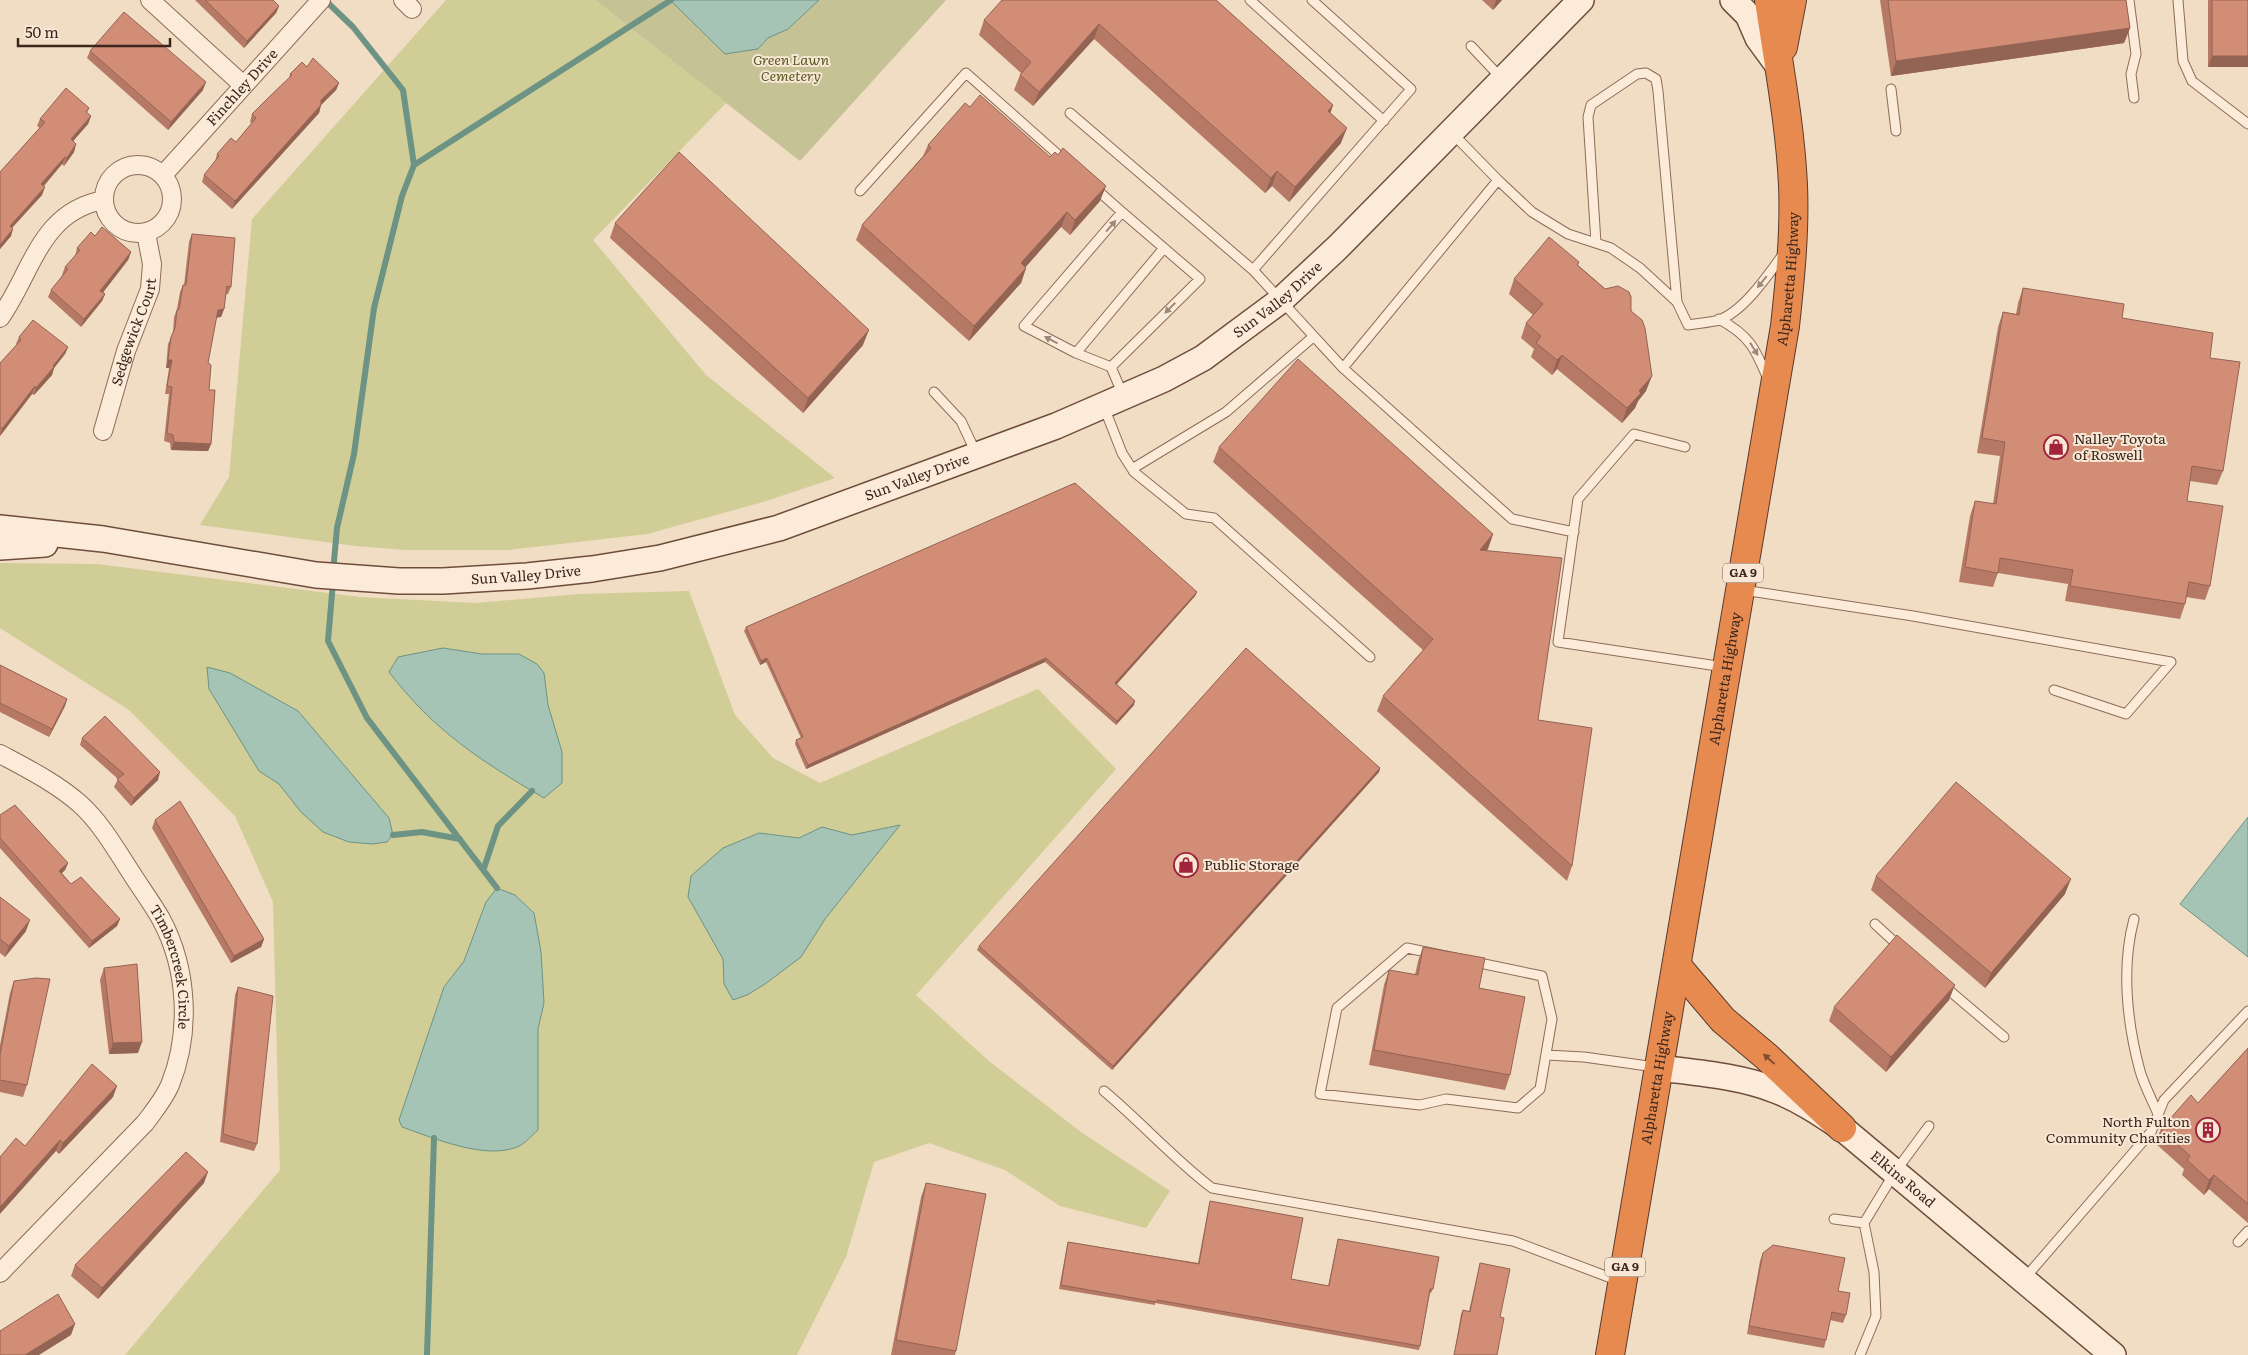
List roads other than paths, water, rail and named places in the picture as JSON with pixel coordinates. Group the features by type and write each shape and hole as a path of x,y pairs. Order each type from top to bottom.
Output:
{"highway":[{"name":"Alpharetta Highway","path":"1610,1355 1785,326 1791,243 1792,169 1780,68 1769,0"},
{"path":"1780,68 1792,0"},
{"path":"1677,966 1723,1020 1767,1057 1842,1128"}],"street":[{"path":"150,0 243,85"},
{"name":"Finchley Drive","path":"163,175 321,0"},
{"name":"Sun Valley Drive","path":"0,528 103,539 290,571 354,578 443,581 528,576 660,558 779,528 1114,402 1203,358 1280,301 1338,247 1581,0"},
{"path":"1733,0 1748,15 1758,38 1780,68"},
{"path":"135,164 146,165 163,175 172,193 171,209 164,222 156,229 146,233 129,232 114,224 108,216 104,200 105,189 116,172 135,164"},
{"path":"0,318 38,246 54,226 74,211 95,201 104,200"},
{"name":"Sedgewick Court","path":"103,431 126,350 150,289 152,264 146,233"},
{"name":"Sun Valley Drive","path":"0,548 103,539"},
{"name":"Timbercreek Circle","path":"0,754 64,791 82,806 106,834 161,919 173,946 183,990 184,1015 177,1064 170,1087 159,1105 145,1123 0,1272"},
{"name":"Elkins Road","path":"1660,1068 1739,1079 1775,1090 1806,1105 1842,1128 2024,1279 2102,1349"}],"lane":[{"path":"1250,0 1384,121"},
{"path":"1253,270 1411,89 1312,0"},
{"path":"2129,0 2136,54 2131,74 2134,98"},
{"path":"2178,0 2183,61 2192,81 2248,124"},
{"path":"1471,46 1502,79"},
{"path":"860,191 966,73 1070,166"},
{"path":"1596,243 1588,118 1591,105 1637,74 1646,73 1656,79 1658,91 1677,302"},
{"path":"1891,89 1896,130"},
{"path":"1070,113 1253,270 1343,368 1512,519 1574,532"},
{"path":"1451,132 1532,212 1568,234 1611,248 1640,268 1677,302 1688,324 1720,319 1734,311 1753,293 1791,243"},
{"path":"1085,179 1200,278 1111,367 1122,453 1132,469 1186,514 1214,518 1370,657"},
{"path":"1343,368 1498,180"},
{"path":"1111,367 1076,353 1024,326 1122,212"},
{"path":"1076,353 1164,248"},
{"path":"1720,319 1745,336 1757,353 1774,392"},
{"path":"1132,469 1226,412 1313,337"},
{"path":"934,392 961,421 977,455"},
{"path":"1685,447 1634,434 1578,499 1558,642 1727,668"},
{"path":"1740,590 1913,616 2171,662 2126,714 2054,690"},
{"path":"2134,919 2128,940 2128,1008 2140,1072 2158,1114"},
{"path":"1875,924 1911,957"},
{"path":"1407,948 1542,976 1552,1019 1546,1055 1540,1090 1518,1108 1446,1099 1420,1105 1320,1094 1337,1008 1407,948"},
{"path":"1933,976 2004,1037"},
{"path":"2024,1279 2151,1132 2164,1100 2248,1011"},
{"path":"1546,1055 1584,1057 1660,1068"},
{"path":"1104,1091 1131,1114 1189,1170 1212,1188 1512,1241 1623,1282"},
{"path":"1860,1355 1876,1316 1874,1272 1864,1223 1895,1172 1929,1126"},
{"path":"1834,1219 1864,1223"},
{"path":"2238,1242 2248,1231"}],"waterway":[{"path":"325,0 353,27 403,90 414,165 402,196 374,308 354,454 337,528 333,572"},
{"path":"414,165 671,0"},
{"path":"333,582 328,641 367,718 497,888"},
{"path":"484,868 498,826 532,791"},
{"path":"393,835 422,832 460,839"},
{"path":"427,1355 434,1138"}],"place":[{"name":"Nalley Toyota of Roswell","path":"2056,447"},
{"name":"Public Storage","path":"1186,865"},
{"name":"North Fulton Community Charities","path":"2208,1130"}],"park label":[{"name":"Green Lawn Cemetery","path":"791,68"}]}
